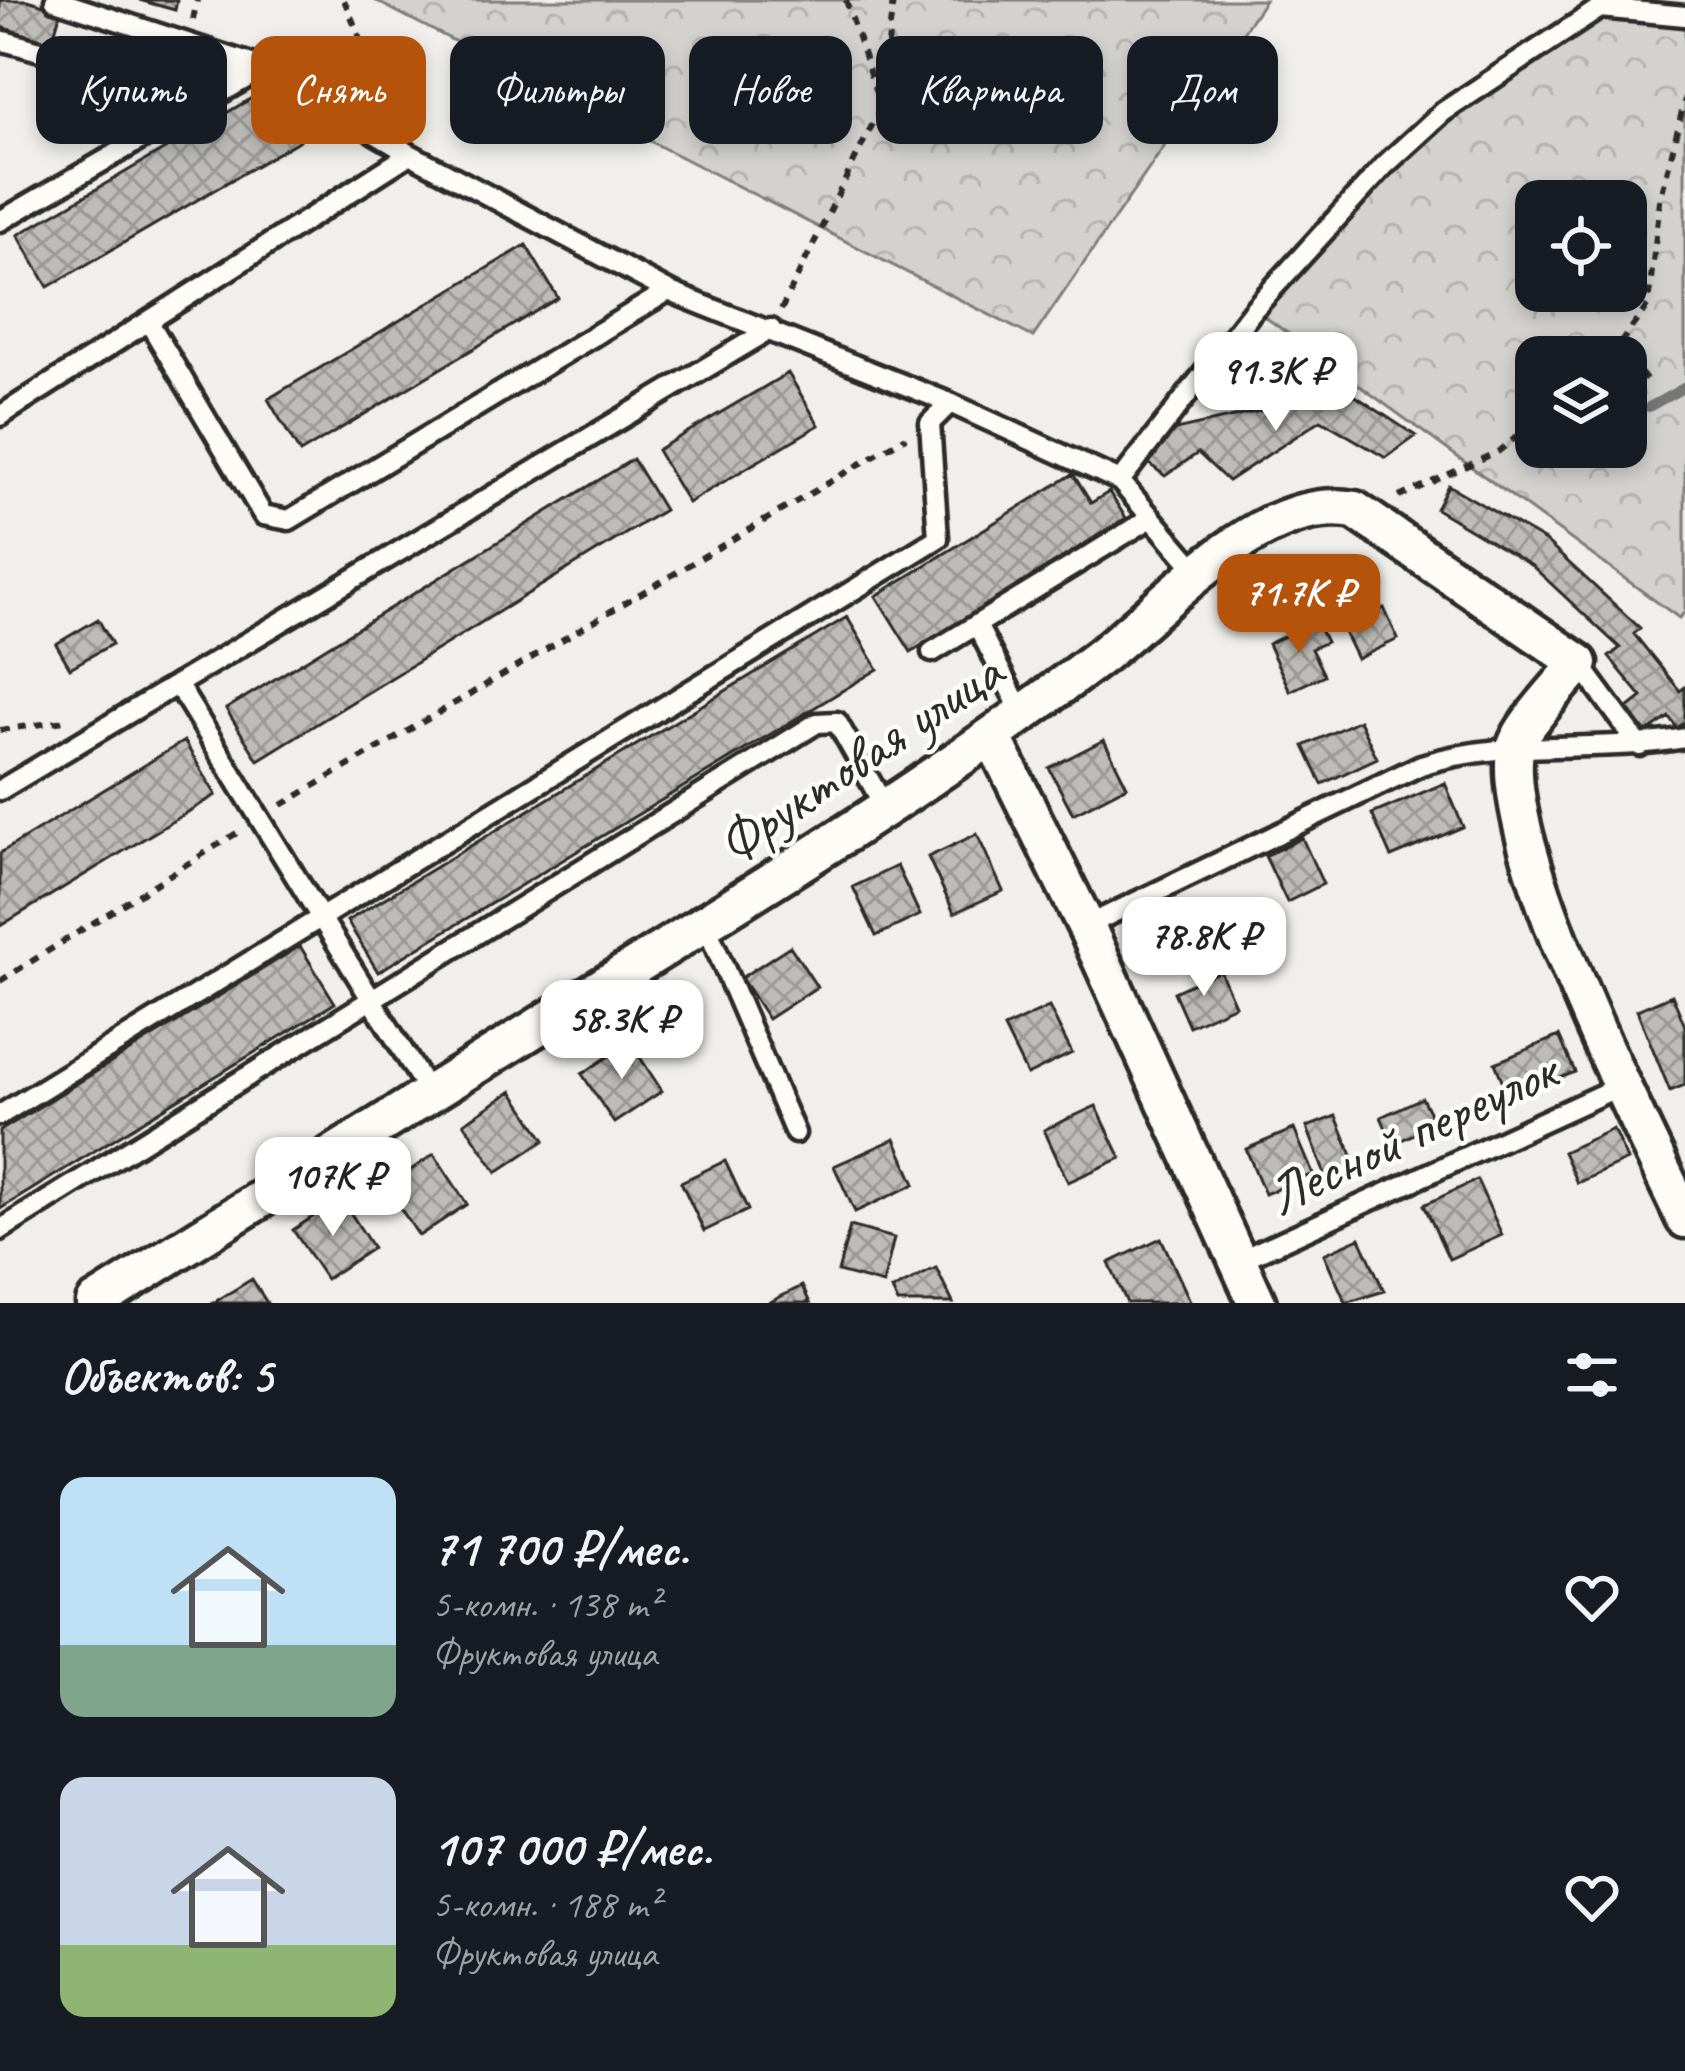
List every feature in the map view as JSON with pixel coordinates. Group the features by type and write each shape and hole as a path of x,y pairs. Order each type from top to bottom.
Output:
{"street":[{"name":"Фруктовая улица","path":"95,1303 887,811 1137,629 1198,572 1296,510 1327,504 1355,509 1579,663"},
{"path":"1579,663 1514,745 1515,782 1528,844 1567,957 1685,1219"},
{"path":"993,738 1086,926 1257,1303"}],"lane":[{"path":"55,0 251,64"},
{"path":"1120,481 1254,309 1385,165 1443,112 1600,8 1685,16"},
{"path":"0,40 153,82 251,70"},
{"path":"0,221 251,76"},
{"path":"393,144 668,291 950,404 1120,481 1198,572"},
{"path":"0,416 151,324 410,154"},
{"path":"151,324 263,515 289,520 668,291"},
{"path":"0,790 771,329"},
{"path":"0,1115 938,538 930,423 950,404"},
{"path":"932,652 1151,518"},
{"path":"977,625 1023,715"},
{"path":"1579,663 1640,746"},
{"path":"177,684 429,1094"},
{"path":"0,1230 818,723 837,722 887,811"},
{"path":"1086,926 1421,765 1464,751 1514,745 1640,746 1685,738"},
{"path":"705,923 795,1133"},
{"name":"Лесной переулок","path":"1238,1261 1622,1085"}],"path":[{"path":"344,0 410,154"},
{"path":"846,0 876,92"},
{"path":"889,36 893,0"},
{"path":"1625,336 1648,305 1660,201 1685,99"},
{"path":"771,329 876,117"},
{"path":"1647,382 1650,385"},
{"path":"0,981 260,818 930,423"},
{"path":"1421,491 1515,438"}],"green space":[{"path":"374,0 1265,0 1240,36 1127,36 1127,144 1166,144 1033,337 656,144 665,144 665,36 450,39"},
{"path":"1600,8 1685,16 1685,612 1679,618 1254,309 1385,165"}],"building":[{"path":"0,0 27,0 61,10 54,36 36,37 0,27"},
{"path":"139,0 177,0 175,10"},
{"path":"251,99 251,144 293,144 48,287 18,235 173,144 227,144 227,113"},
{"path":"526,245 558,298 300,453 268,399"},
{"path":"788,373 819,425 688,503 657,450"},
{"path":"1348,391 1416,436 1386,458 1321,420 1228,481 1198,453 1165,476 1143,459 1171,431"},
{"path":"633,459 664,510 258,760 226,709"},
{"path":"1073,474 1091,503 1109,492 1126,518 911,652 876,596"},
{"path":"1448,485 1545,541 1640,628 1634,634 1680,691 1685,687 1685,722 1677,728 1669,717 1646,733 1628,708 1642,697 1609,657 1620,648 1532,566 1436,509"},
{"path":"1384,608 1398,639 1357,659 1342,628"},
{"path":"847,617 878,669 378,972 347,921"},
{"path":"98,619 112,644 70,668 56,644"},
{"path":"1316,621 1326,642 1311,649 1324,675 1290,691 1268,644"},
{"path":"1359,720 1377,758 1322,784 1304,746"},
{"path":"1104,740 1127,786 1073,814 1049,768"},
{"path":"184,741 216,795 0,926 0,853"},
{"path":"1445,783 1463,827 1391,857 1372,814"},
{"path":"977,834 1003,891 954,913 928,857"},
{"path":"1302,838 1323,884 1287,902 1265,856"},
{"path":"897,866 920,915 876,936 853,887"},
{"path":"300,946 335,1003 0,1209 0,1131"},
{"path":"790,946 817,987 768,1019 741,978"},
{"path":"1220,971 1235,1005 1189,1026 1174,992"},
{"path":"1672,995 1685,1026 1685,1085 1670,1091 1637,1010"},
{"path":"1049,1007 1072,1053 1027,1075 1004,1028"},
{"path":"1559,1036 1575,1072 1510,1099 1495,1063"},
{"path":"630,1042 662,1091 614,1123 582,1074"},
{"path":"512,1091 545,1140 497,1172 464,1123"},
{"path":"1422,1098 1435,1124 1393,1144 1381,1117"},
{"path":"1096,1106 1121,1158 1068,1182 1044,1130"},
{"path":"1336,1116 1357,1168 1327,1180 1307,1127"},
{"path":"1294,1129 1313,1174 1265,1194 1246,1149"},
{"path":"1613,1129 1627,1160 1577,1183 1563,1152"},
{"path":"895,1139 915,1184 855,1212 834,1166"},
{"path":"434,1154 467,1204 419,1236 386,1187"},
{"path":"725,1161 748,1210 704,1231 681,1182"},
{"path":"1477,1180 1502,1235 1449,1259 1424,1205"},
{"path":"341,1198 373,1248 326,1279 293,1230"},
{"path":"850,1226 894,1238 883,1284 838,1272"},
{"path":"1161,1238 1191,1303 1127,1303 1109,1263"},
{"path":"1360,1238 1384,1291 1346,1303 1324,1254"},
{"path":"936,1268 953,1303 898,1303 892,1290"},
{"path":"252,1279 267,1303 213,1303"},
{"path":"802,1286 810,1303 768,1303"}],"waterway":[{"path":"1649,407 1685,387"}]}
